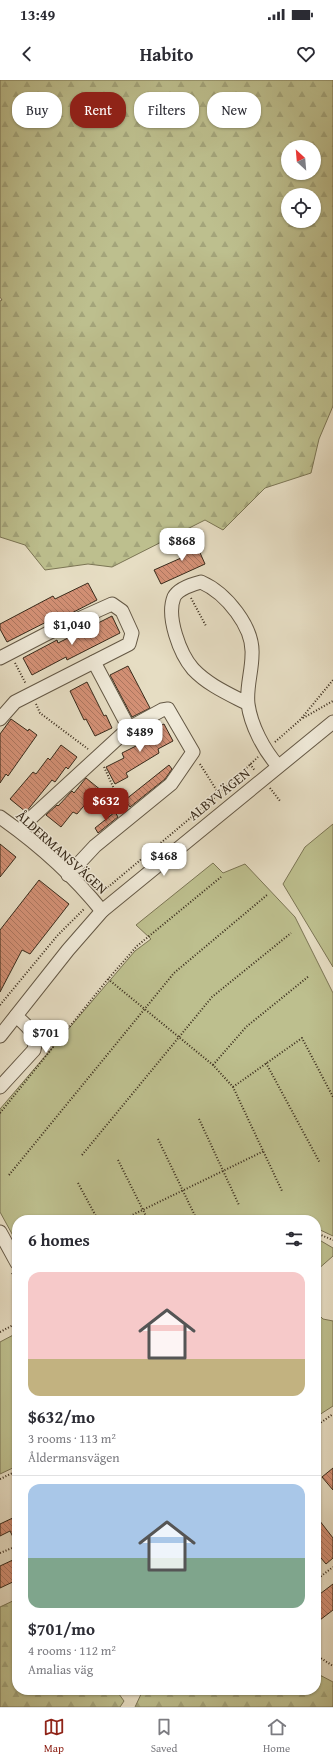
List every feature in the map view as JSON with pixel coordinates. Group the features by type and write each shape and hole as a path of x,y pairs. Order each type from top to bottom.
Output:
{"street":[{"path":"248,704 214,686 193,669 180,648 175,632 173,612 174,597 178,592 201,582 208,585 238,612 249,634 252,644 248,704 265,751 278,766"},
{"path":"0,719 14,702 129,644 132,640 132,632 122,611 112,604 3,656"},
{"path":"94,662 129,728"},
{"path":"20,831 37,812 129,728 162,710 168,709 193,752 171,784 95,846 68,875"},
{"name":"ALBYVÄGEN","path":"0,1036 68,950 102,911 333,722"},
{"name":"ÅLDERMANSVÄGEN","path":"0,817 20,831 68,875 94,900 102,911"},
{"path":"0,1087 34,1050 36,1043 34,1034 16,1016"},
{"path":"0,1232 12,1254"}],"path":[{"path":"186,588 206,626"},
{"path":"3,656 12,657 40,713 98,756 128,818"},
{"path":"0,1005 58,936 94,900 219,794 300,720 333,680"},
{"path":"300,720 333,701"},
{"path":"193,752 219,794"},
{"path":"0,1113 108,979 137,946 221,877"},
{"path":"9,1175 143,1009 174,973 267,895"},
{"path":"82,1155 212,998 291,933"},
{"path":"213,1065 246,1026 309,976"},
{"path":"108,979 178,1038 213,1065 233,1087 282,1191"},
{"path":"233,1087 302,1038 333,1097"},
{"path":"266,1063 320,1164"},
{"path":"198,1119 239,1205"},
{"path":"158,1139 194,1215"},
{"path":"132,1215 264,1151"},
{"path":"118,1160 146,1215"},
{"path":"78,1183 95,1215"},
{"path":"321,1236 333,1240"},
{"path":"0,1332 12,1326"},
{"path":"321,1422 333,1414"},
{"path":"0,1479 12,1473"},
{"path":"0,1553 12,1548"},
{"path":"321,1576 333,1567"},
{"path":"321,1658 333,1666"}],"green space":[{"path":"0,80 333,80 333,406 319,439 311,473 265,488 223,530 205,520 112,567 88,564 45,570 25,545 0,537 0,301 2,300 0,297"},
{"path":"333,824 333,967 283,884 305,847"},
{"path":"213,863 223,873 245,864 295,917 333,993 333,1236 321,1230 321,1215 12,1215 12,1234 0,1212 0,1109 135,951 151,939 136,925"},
{"path":"321,1241 333,1248 333,1256 321,1267"},
{"path":"321,1317 323,1319 333,1321 333,1406 321,1414"},
{"path":"12,1336 12,1468 0,1474 0,1342"},
{"path":"12,1601 12,1695 120,1695 124,1701 120,1707 0,1707 0,1607"},
{"path":"321,1676 333,1682 333,1707 135,1707 141,1695 321,1695"}],"building":[{"path":"193,537 205,564 161,584 154,570 181,558 175,546"},
{"path":"88,583 97,600 64,617 62,614 7,642 0,629 0,624 53,596 55,599"},
{"path":"112,616 120,633 67,660 66,657 32,675 23,658 57,640 58,643"},
{"path":"128,666 150,708 132,717 110,675"},
{"path":"87,682 104,716 106,715 112,728 95,736 86,719 84,720 70,691"},
{"path":"11,719 28,731 29,729 37,735 8,776 6,774 0,783 0,734"},
{"path":"157,722 159,726 164,724 173,741 158,749 159,753 126,773 128,777 115,784 106,767 124,758 122,753 138,745 137,742 152,735 148,727"},
{"path":"61,745 77,757 68,769 66,767 55,782 52,780 26,812 10,799 33,772 36,774 48,758 50,760"},
{"path":"169,765 172,769 165,779 130,807 125,800"},
{"path":"86,778 102,791 93,803 89,800 77,814 73,812 61,827 46,815 57,805 58,806 72,791 74,793"},
{"path":"115,812 118,817 98,833 95,828"},
{"path":"0,844 16,857 0,877"},
{"path":"39,880 69,904 30,954 22,950 0,992 0,930"},
{"path":"333,1468 333,1490 322,1477"},
{"path":"12,1518 12,1535 10,1531 0,1536 0,1524"},
{"path":"321,1522 333,1538 333,1558 326,1564 321,1558"},
{"path":"12,1560 12,1582 0,1588 0,1566"},
{"path":"333,1584 333,1610 321,1619 321,1593"}]}
